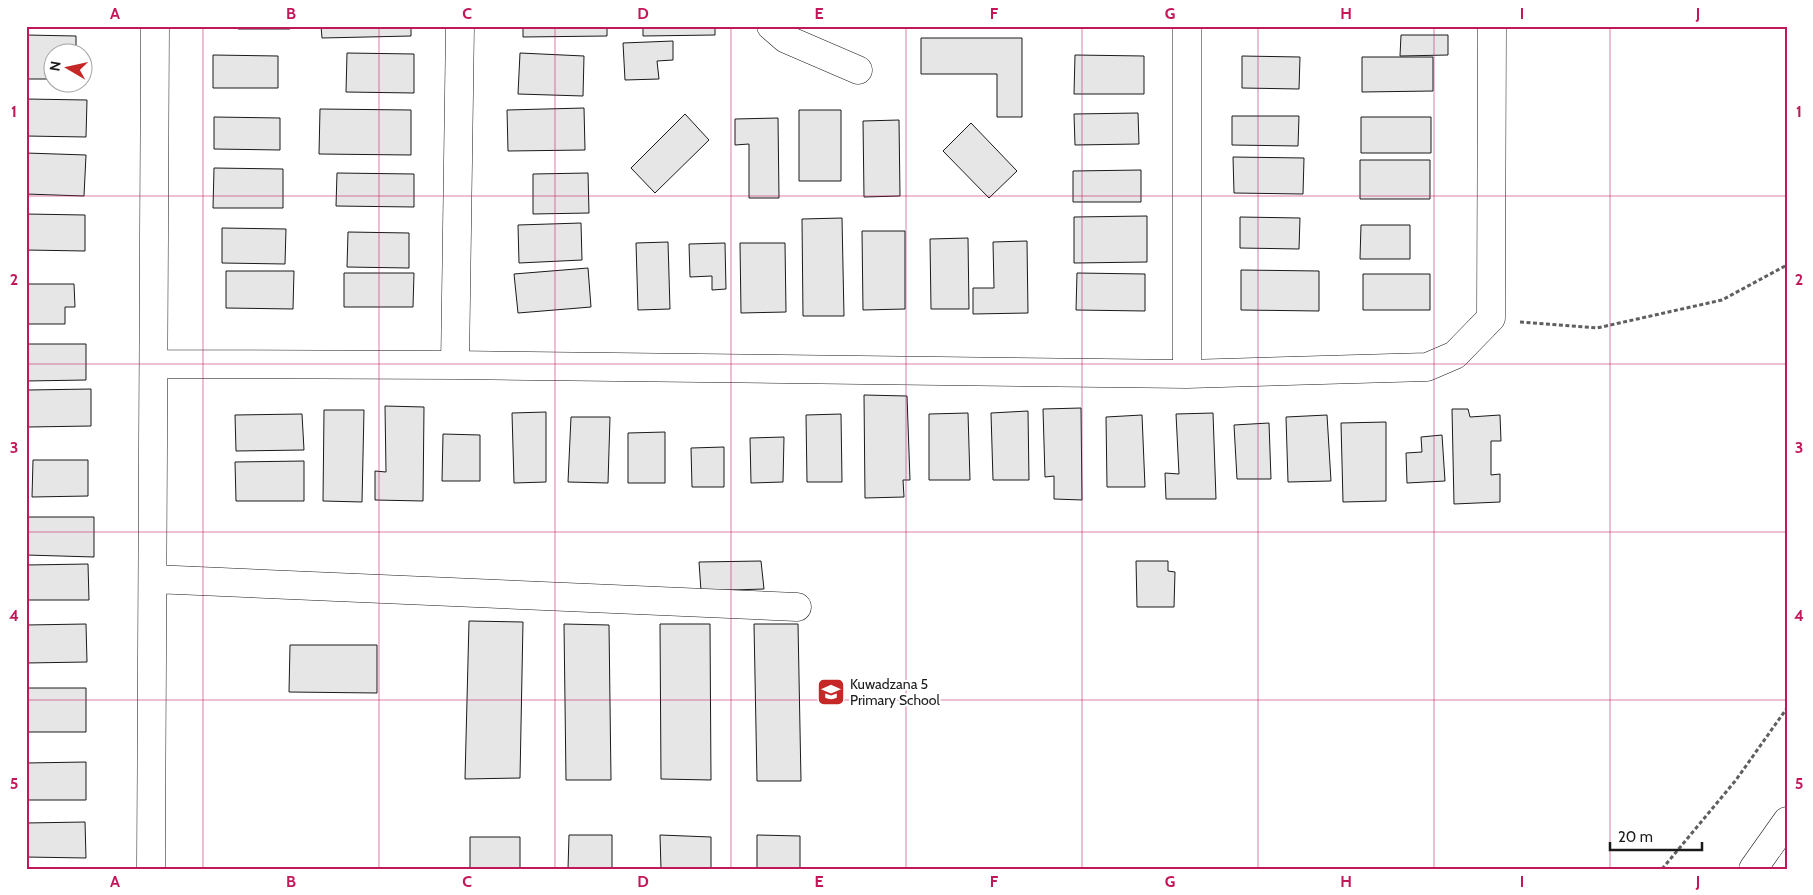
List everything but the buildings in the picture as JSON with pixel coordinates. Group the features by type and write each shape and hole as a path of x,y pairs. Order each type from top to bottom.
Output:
{"street":[{"path":"151,869 155,26"},
{"path":"455,365 460,26"},
{"path":"771,26 786,39 858,70"},
{"path":"1187,26 1187,374"},
{"path":"154,364 455,365 1187,374 1426,368 1455,355 1491,318 1492,26"},
{"path":"153,579 797,607"},
{"path":"1753,869 1787,821"}],"path":[{"path":"1491,318 1597,328 1722,300 1787,264"},
{"path":"1662,869 1736,780 1787,708"}],"place":[{"name":"Kuwadzana 5 Primary School","path":"831,692"}]}
